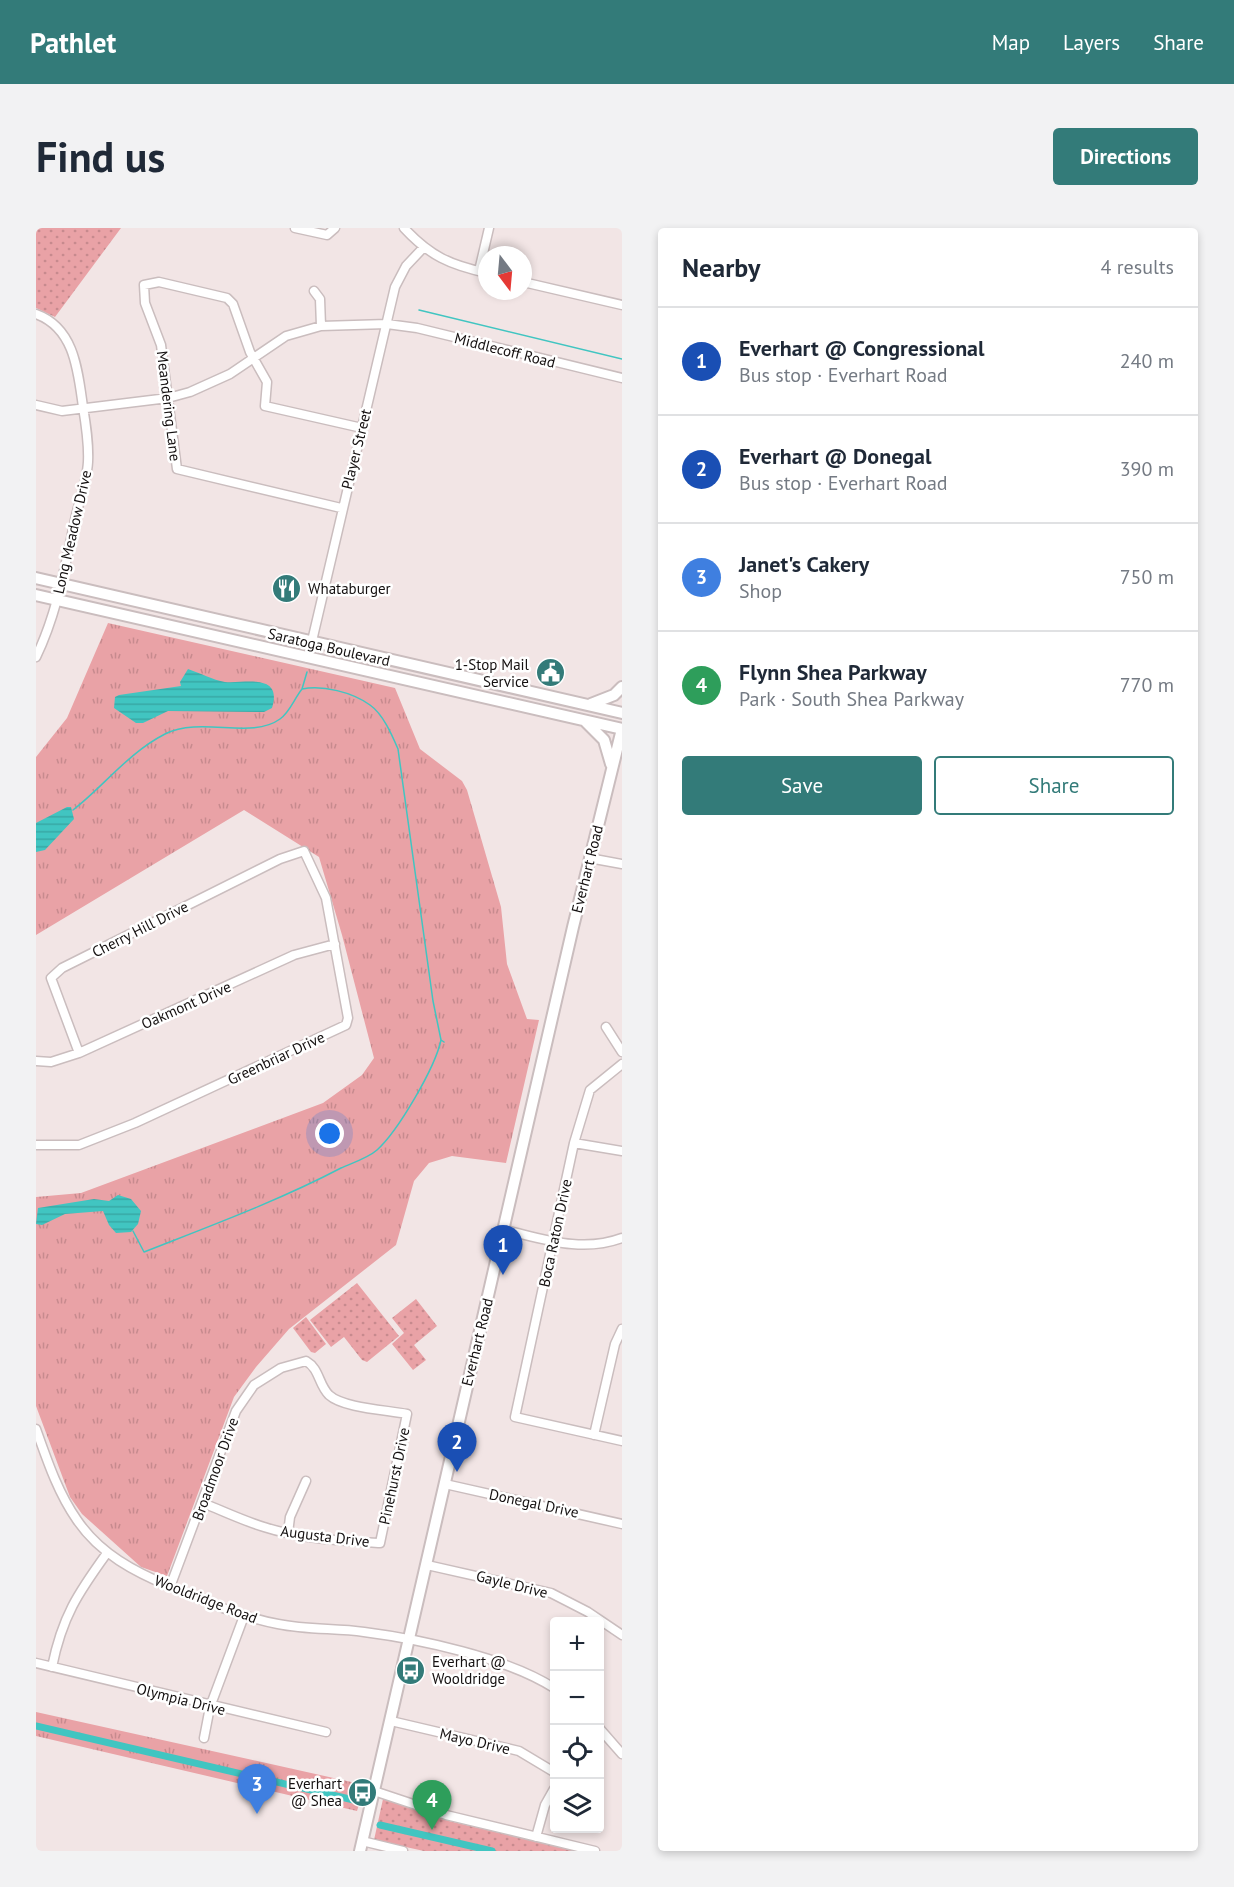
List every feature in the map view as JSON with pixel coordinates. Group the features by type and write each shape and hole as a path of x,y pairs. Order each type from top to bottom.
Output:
{"main road":[{"name":"Saratoga Boulevard","path":"36,578 622,713"},
{"name":"Saratoga Boulevard","path":"36,595 622,729"},
{"path":"588,705 614,695 622,687"},
{"path":"584,720 604,740 609,752 611,770"},
{"name":"Everhart Road","path":"361,1846 427,1565 470,1364 505,1230 589,858 622,729"},
{"path":"611,770 622,759"}],"street":[{"path":"296,228 327,235 334,228"},
{"path":"404,228 423,248 444,261 478,271"},
{"path":"487,246 489,228"},
{"name":"Player Street","path":"308,658 341,508 395,287 406,266 423,248"},
{"name":"Meandering Lane","path":"254,358 233,304 227,298 159,282 144,285 146,303 161,345 177,469 341,508"},
{"path":"532,284 622,305"},
{"path":"314,291 320,299 321,326"},
{"name":"Long Meadow Drive","path":"36,314 58,328 70,345 78,367 88,463 57,600 46,637 36,657"},
{"name":"Middlecoff Road","path":"83,409 168,398 212,383 286,336 321,326 387,324 417,328 622,378"},
{"path":"254,358 267,382 265,406 362,428"},
{"path":"36,405 62,411 83,409"},
{"name":"Greenbriar Drive","path":"36,1145 79,1145 126,1127 346,1025 348,1018 326,898 304,850"},
{"name":"Cherry Hill Drive","path":"79,1053 51,978 62,968 280,859 304,850"},
{"path":"589,858 622,864"},
{"name":"Oakmont Drive","path":"36,1061 51,1062 79,1053 294,955 335,944"},
{"path":"606,1027 622,1052"},
{"name":"Boca Raton Drive","path":"594,1435 515,1417 574,1143 590,1090 622,1064"},
{"path":"574,1143 622,1151"},
{"path":"505,1230 574,1246 594,1246 622,1239"},
{"path":"622,1329 615,1344 594,1435 622,1441"},
{"name":"Broadmoor Drive","path":"170,1587 236,1411 254,1385 281,1368 306,1361 314,1366"},
{"name":"Pinehurst Drive","path":"314,1366 328,1394 339,1401 407,1414 380,1543"},
{"name":"Wooldridge Road","path":"36,1429 63,1498 86,1532 107,1553 139,1572 170,1587 244,1616 279,1624 322,1630 362,1632 409,1641 511,1665 550,1685"},
{"path":"288,1533 290,1517 306,1481"},
{"name":"Donegal Drive","path":"445,1484 622,1524"},
{"name":"Augusta Drive","path":"203,1503 264,1527 288,1533 333,1540 380,1543"},
{"path":"52,1667 59,1633 69,1611 107,1553"},
{"name":"Gayle Drive","path":"427,1565 551,1593 588,1612 622,1635"},
{"path":"204,1738 210,1707 244,1616"},
{"name":"Olympia Drive","path":"36,1663 210,1707 326,1732"},
{"name":"Mayo Drive","path":"391,1721 519,1751 550,1769"},
{"path":"604,1737 622,1754"},
{"path":"374,1791 446,1815 595,1851"},
{"path":"536,1837 545,1804 550,1796"},
{"path":"361,1846 403,1851"}],"green space":[{"path":"36,228 121,228 55,317 36,308"},
{"path":"108,623 395,688 420,749 462,781 467,790 501,907 507,964 527,1019 539,1020 506,1163 452,1156 429,1163 414,1181 396,1245 289,1329 256,1367 234,1397 167,1576 141,1567 82,1514 70,1497 36,1406 36,1197 81,1193 323,1103 362,1075 374,1058 319,857 244,810 36,935 36,757 67,718"},
{"path":"357,1283 399,1336 367,1362 362,1360 344,1337 331,1347 310,1320"},
{"path":"416,1299 437,1326 414,1345 426,1360 413,1370 392,1344 404,1333 392,1318"},
{"path":"306,1317 326,1344 315,1353 311,1352 293,1328"},
{"path":"36,1712 365,1785 357,1811 36,1736"},
{"path":"383,1799 449,1821 577,1851 424,1851 374,1840"}],"water":[{"path":"188,669 225,682 267,684 272,689 274,697 272,708 264,712 168,711 143,723 136,723 114,708 115,697 119,695 181,686 180,682"},
{"path":"71,807 74,819 45,850 36,852 36,823"},
{"path":"118,1195 131,1199 141,1211 138,1224 131,1232 116,1233 109,1225 103,1211 65,1214 42,1225 36,1224 38,1208 94,1199 109,1201"}],"waterway":[{"path":"419,310 622,359"},
{"path":"302,689 307,672"},
{"path":"73,810 128,760 165,734 194,727 255,728 268,725 283,716 302,689 328,689 363,700 375,709 387,725 398,749 433,1001 441,1040"},
{"path":"133,1231 144,1252 268,1202 369,1155 386,1141 405,1114 424,1082 441,1040 444,1042"},
{"path":"36,1726 358,1801"},
{"path":"380,1825 492,1851"}],"place":[{"name":"Whataburger","path":"287,588"},
{"name":"1-Stop Mail Service","path":"550,673"},
{"name":"Everhart @ Congressional","path":"503,1275"},
{"name":"Everhart @ Donegal","path":"457,1472"},
{"name":"Everhart @ Wooldridge","path":"411,1670"},
{"name":"Everhart @ Shea","path":"363,1792"},
{"name":"Janet's Cakery","path":"257,1814"},
{"name":"Flynn Shea Parkway","path":"432,1830"}]}
